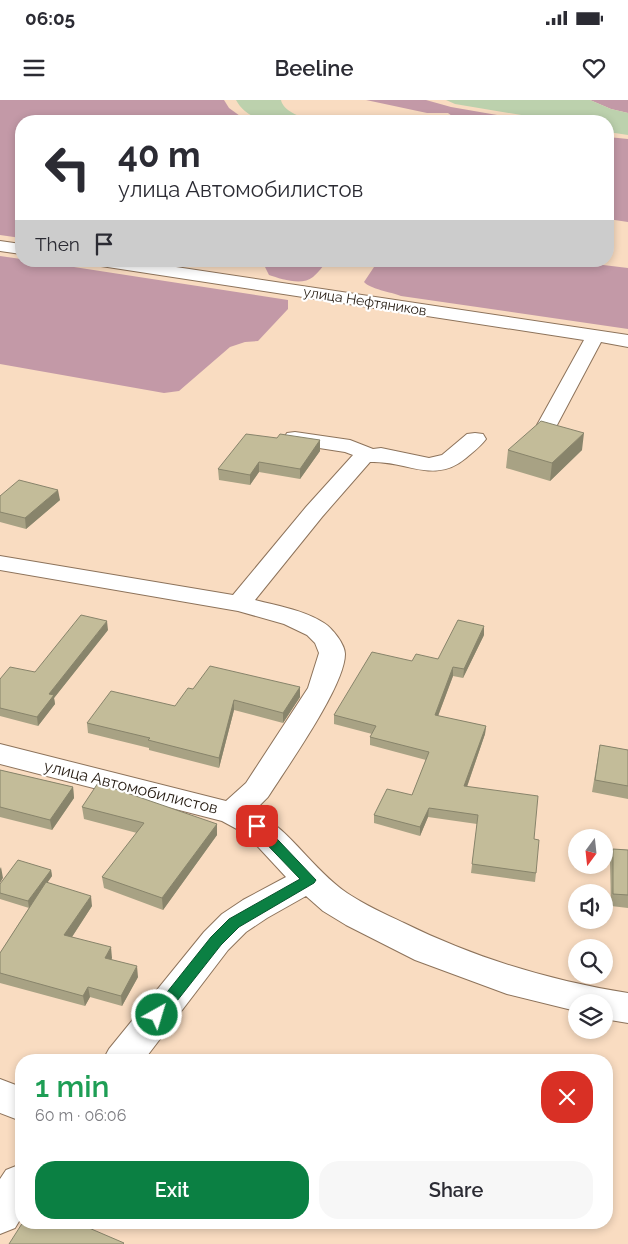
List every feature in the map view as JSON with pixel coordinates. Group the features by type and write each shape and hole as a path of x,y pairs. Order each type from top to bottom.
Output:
{"street":[{"path":"0,246 15,248"},
{"name":"улица Нефтяников","path":"159,267 245,276 628,341"},
{"path":"547,425 595,336"},
{"path":"295,438 350,446 364,452 364,456"},
{"path":"239,604 314,512 364,456 381,454 429,465 437,465 450,460 475,438"},
{"path":"0,563 239,604 293,618 316,629 328,640 332,652 330,665 322,688 257,790 232,813"},
{"name":"улица Автомобилистов","path":"0,754 232,813 257,826 309,880 335,902 427,950 508,980 568,995"},
{"path":"127,1054 216,941 234,923 309,880"},
{"path":"613,1006 628,1008"},
{"path":"0,1096 15,1102"},
{"path":"0,1214 15,1192"}],"shaded area":[{"path":"0,100 224,100 229,108 239,115 15,115 15,237 0,235"},
{"path":"236,100 281,100 288,110 297,115 250,115 242,109"},
{"path":"366,100 426,100 451,107 497,115 451,115 448,113 427,113"},
{"path":"446,100 590,100 611,109 628,113 628,135 614,133 614,115 521,115 455,104"},
{"path":"590,100 628,100 628,113 611,109"},
{"path":"614,138 628,139 628,222 614,220"},
{"path":"0,256 15,258 15,267 74,267 288,300 288,309 258,341 245,342 230,347 179,391 164,393 0,364"},
{"path":"614,266 628,268 628,329 401,296 364,282 374,267"},
{"path":"265,267 322,267 313,277 303,281 285,280 269,275"}],"building":[{"path":"541,421 584,433 552,463 508,450"},
{"path":"246,434 277,438 280,434 320,440 300,469 259,462 250,475 218,469"},
{"path":"19,480 58,490 25,518 0,512 0,496"},
{"path":"81,615 107,621 49,694 54,695 37,717 0,708 0,679 10,667 35,672"},
{"path":"458,620 484,626 464,669 453,667 435,715 486,726 464,786 538,796 534,839 539,840 536,873 472,864 478,815 429,808 420,827 374,815 387,789 412,795 429,752 370,737 376,726 334,715 372,652 412,661 416,654 438,659"},
{"path":"210,666 300,687 283,713 234,700 219,758 148,740 150,738 87,723 111,691 175,706 188,688 193,689"},
{"path":"600,745 628,750 628,786 595,780"},
{"path":"0,770 73,787 50,820 0,807"},
{"path":"98,783 217,824 162,898 102,877 144,823 82,807"},
{"path":"613,849 628,850 628,895 613,894"},
{"path":"18,860 51,870 28,901 0,893 0,884"},
{"path":"46,882 91,896 64,935 111,947 105,958 137,966 121,996 88,987 83,996 0,973 0,953"},
{"path":"19,1229 91,1229 124,1243 123,1244 9,1244"}],"route":[{"path":"157,1015 216,941 234,923 309,880 257,826"}]}
